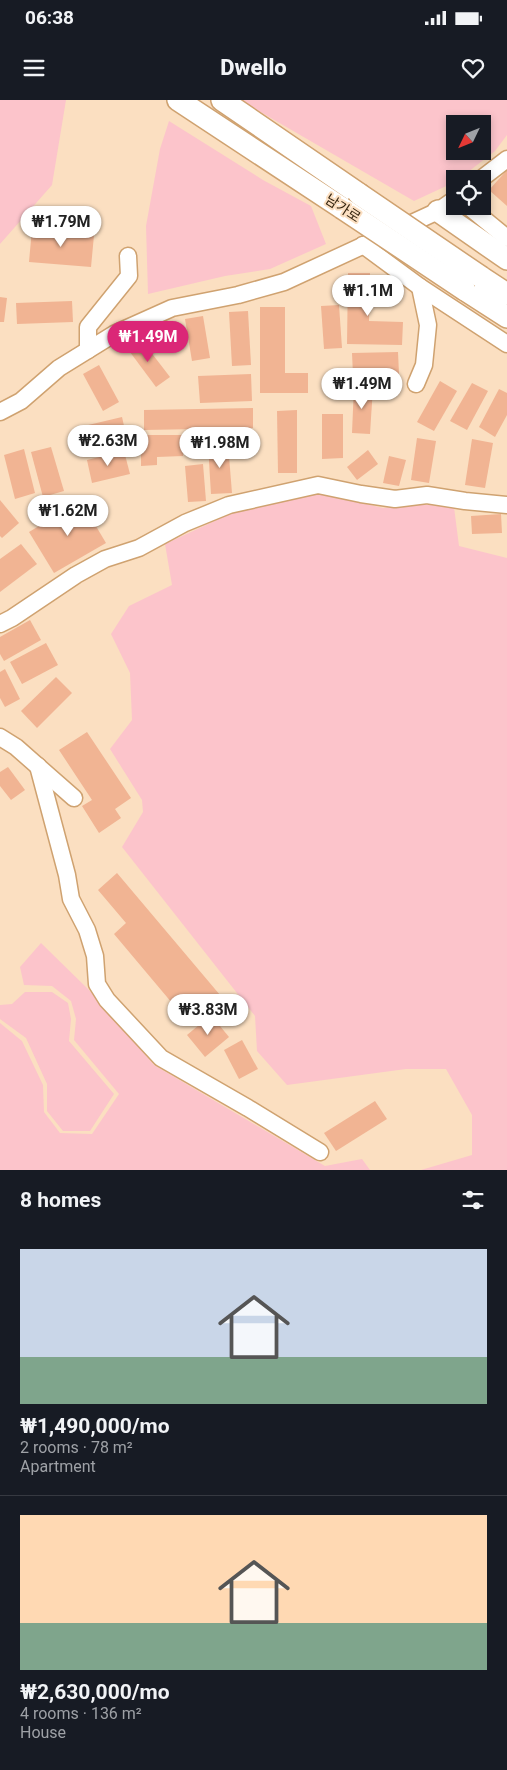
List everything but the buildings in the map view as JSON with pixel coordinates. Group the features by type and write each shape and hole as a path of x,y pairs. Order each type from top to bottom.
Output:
{"main road":[{"name":"남가로","path":"178,100 342,208 473,284 507,294"},
{"name":"남가로","path":"222,100 359,194 473,284 507,317"},
{"path":"438,211 507,259"}],"street":[{"path":"491,171 507,159"},
{"path":"0,412 21,401 59,368 114,334 172,308 238,295 284,282 438,211 446,205"},
{"path":"479,215 507,238"},
{"path":"363,245 420,287 507,344"},
{"path":"88,350 88,327 129,276 128,256"},
{"path":"416,384 424,365 428,325 420,287"},
{"path":"0,624 76,575 105,559 139,548 185,523 229,505 318,485 395,499 427,495 465,501 507,504"},
{"path":"0,737 16,747 74,798"},
{"path":"38,766 65,865 71,899 88,930 95,956 97,984 108,1000 161,1058 320,1152"}],"shaded area":[{"path":"0,100 66,100 52,185 0,244"},
{"path":"240,100 507,100 507,135 491,154 491,115 446,115 446,160 483,160 471,170 446,170 446,186 414,201"},
{"path":"169,121 263,180 311,206 326,244 270,269 225,276 148,294 146,226 160,149"},
{"path":"320,493 383,508 417,504 454,507 459,546 507,558 507,1170 421,1170 472,1155 472,1115 446,1069 406,1069 287,1085 257,1051 255,1016 122,847 143,812 142,800 110,749 132,720 130,673 111,634 129,606 172,585 165,544 232,513"},
{"path":"41,943 89,990 154,1065 325,1166 362,1159 370,1170 0,1170 0,1023 22,1041 43,1085 44,1112 60,1133 92,1134 119,1094 74,1040 76,1019 71,1001 52,986 24,985 20,967"},
{"path":"25,992 52,992 68,1003 71,1019 69,1041 114,1094 90,1131 63,1131 47,1111 47,1084 26,1038 0,1019 0,1005 12,1004"}]}
